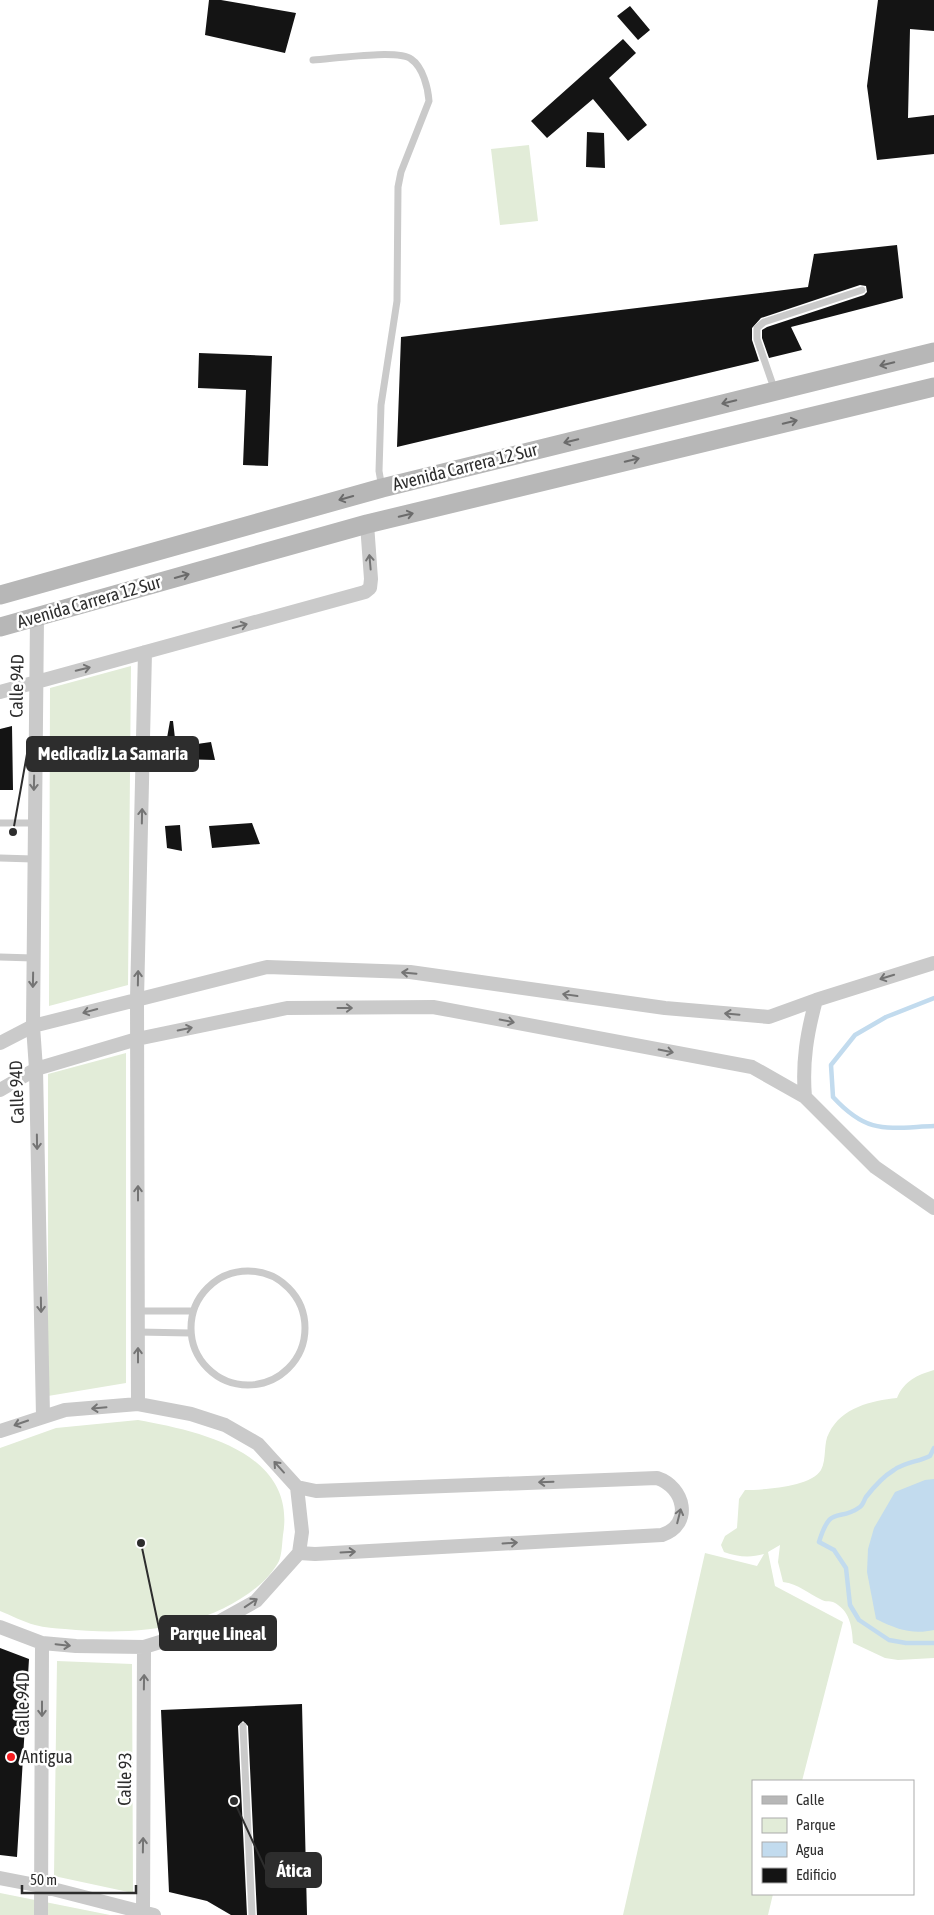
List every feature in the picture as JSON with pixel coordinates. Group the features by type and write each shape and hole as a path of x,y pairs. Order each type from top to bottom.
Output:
{"street":[{"name":"Avenida Carrera 12 Sur","path":"0,595 382,488 934,352"},
{"name":"Avenida Carrera 12 Sur","path":"0,628 367,524 934,387"},
{"path":"0,692 365,592 370,588 371,579 367,524"},
{"name":"Calle 94D","path":"37,617 32,1026 36,1069 43,1416"},
{"path":"138,1404 137,998 145,652"},
{"path":"0,1043 32,1026 137,998 267,967 410,972 666,1008 769,1017 816,1000 934,963"},
{"path":"805,1097 803,1068 807,1034 816,1000"},
{"path":"0,1090 36,1069 137,1039 287,1008 433,1008 752,1067 805,1097 875,1167 934,1208"},
{"path":"0,1431 64,1410 138,1404 191,1414 224,1426 258,1444 297,1487 302,1532 299,1553 256,1601 220,1621 144,1647 76,1646 42,1643 0,1628"},
{"path":"297,1487 316,1491 656,1478 667,1482 676,1490 681,1501 682,1512 677,1525 671,1532 662,1535 315,1554 299,1553"},
{"name":"Calle 94D","path":"42,1643 42,1915"},
{"name":"Calle 93","path":"144,1647 146,1914"},
{"path":"0,1878 41,1886 146,1914"}],"lane":[{"path":"313,60 395,54 411,59 422,74 428,90 429,101 401,172 398,187 397,301 381,405 379,471 382,488"},
{"path":"775,391 757,339 757,328 764,322 862,290"},
{"path":"0,823 34,823"},
{"path":"0,858 33,858"},
{"path":"0,957 33,958"},
{"path":"247,1270 271,1275 291,1289 303,1310 306,1334 298,1357 282,1375 260,1385 235,1384 213,1375 197,1356 190,1333 192,1311 204,1290 217,1280 223,1276 247,1270"},
{"path":"138,1310 192,1311"},
{"path":"138,1332 190,1333"},
{"path":"243,1726 252,1915"}],"green space":[{"path":"529,145 538,221 500,225 491,149"},
{"path":"131,666 128,985 49,1006 50,688"},
{"path":"126,1053 126,1383 48,1396 48,1074"},
{"path":"934,1370 934,1658 898,1660 885,1658 853,1643 851,1625 847,1614 839,1605 823,1601 798,1587 783,1582 778,1562 780,1545 768,1552 775,1586 843,1622 802,1780 752,1780 752,1895 773,1895 768,1915 623,1915 705,1553 757,1566 764,1554 734,1555 724,1552 721,1545 725,1536 737,1528 739,1499 745,1490 797,1484 816,1476 823,1466 827,1437 841,1417 858,1407 877,1401 897,1398 907,1383 922,1374"},
{"path":"138,1420 214,1439 239,1450 259,1465 275,1484 283,1507 281,1552 275,1568 260,1585 214,1613 165,1627 115,1631 50,1628 31,1624 0,1611 0,1448 56,1428"},
{"path":"57,1661 132,1664 133,1893 54,1876"},
{"path":"0,1893 110,1915 0,1915"}],"water":[{"path":"934,1479 934,1630 918,1632 890,1626 876,1619 867,1572 868,1549 874,1528 895,1492 925,1480"}],"building":[{"path":"209,0 221,0 296,13 285,53 205,35"},
{"path":"878,0 934,0 934,31 910,29 908,118 934,115 934,154 877,160 867,86"},
{"path":"630,6 650,30 638,40 617,16"},
{"path":"623,39 636,53 609,78 647,125 628,141 593,99 547,138 531,121"},
{"path":"587,132 604,133 605,168 586,167"},
{"path":"897,245 903,298 791,327 802,350 769,358 762,338 762,330 864,295 867,292 866,286 860,285 761,318 752,328 752,340 759,361 397,447 401,337 808,287 814,254"},
{"path":"199,353 272,356 268,466 243,465 246,390 198,388"},
{"path":"170,721 173,721 176,747 211,742 215,760 178,759 179,770 162,766"},
{"path":"12,726 13,790 0,790 0,729"},
{"path":"252,823 260,844 212,848 209,826"},
{"path":"180,825 182,851 167,848 165,826"},
{"name":"Antigua","path":"0,1648 29,1659 17,1857 0,1855"},
{"path":"302,1704 307,1915 257,1915 248,1726 243,1721 238,1726 247,1915 231,1915 207,1901 169,1892 161,1710"}],"waterway":[{"path":"934,998 886,1017 855,1035 831,1065 833,1097 857,1118 868,1123 890,1128 934,1126"},
{"path":"934,1448 930,1456 903,1465 886,1475 866,1497 860,1507 846,1514 831,1518 827,1522 819,1542 834,1550 846,1568 850,1605 859,1620 889,1640 906,1643 934,1643"}],"place":[{"name":"Medicadiz La Samaria","path":"13,832"},
{"name":"Parque Lineal","path":"141,1543"},
{"name":"Antigua","path":"11,1757"},
{"name":"Ática","path":"234,1801"}]}
